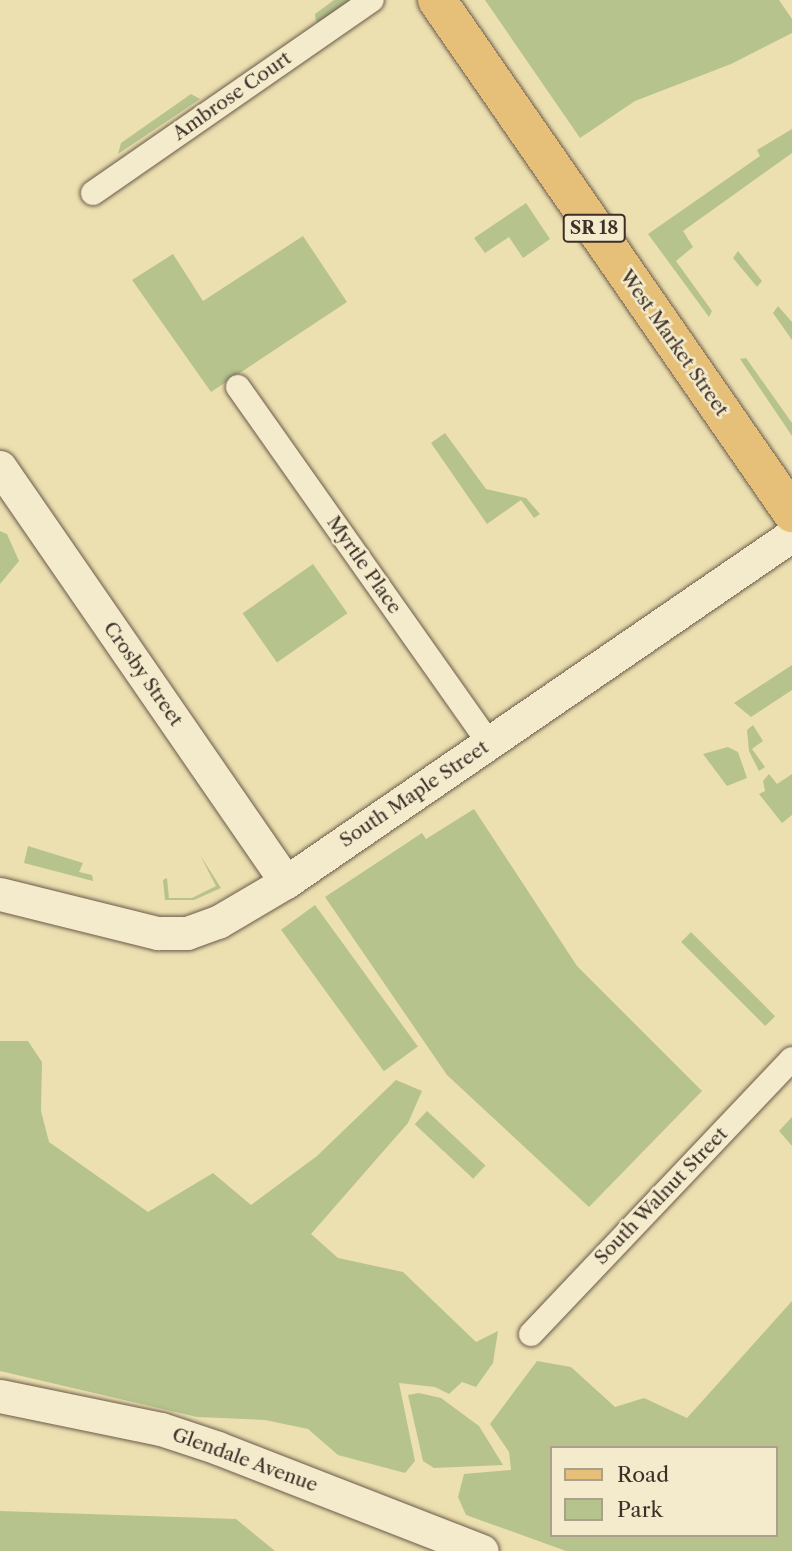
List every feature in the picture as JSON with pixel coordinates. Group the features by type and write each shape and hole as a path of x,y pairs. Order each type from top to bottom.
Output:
{"main road":[{"name":"West Market Street","path":"437,0 792,513"}],"street":[{"name":"Ambrose Court","path":"93,193 372,0"},
{"name":"Myrtle Place","path":"238,387 489,743"},
{"name":"Crosby Street","path":"0,467 286,882"},
{"name":"South Maple Street","path":"0,894 158,933 187,933 218,922 286,882 792,536"},
{"name":"South Walnut Street","path":"531,1334 792,1059"},
{"name":"Glendale Avenue","path":"0,1396 161,1429 218,1448 482,1551"}],"green space":[{"path":"334,0 353,0 320,23 316,21 315,14"},
{"path":"485,0 779,0 792,19 792,33 731,64 635,101 580,138"},
{"path":"191,94 200,99 118,154 121,143"},
{"path":"792,129 792,153 683,231 693,247 676,261 712,311 709,317 648,234 760,156 757,150"},
{"path":"526,203 550,239 523,258 509,237 485,253 474,238"},
{"path":"303,236 347,302 211,392 132,280 173,254 203,301"},
{"path":"738,251 762,281 757,287 733,258"},
{"path":"778,306 792,322 792,340 773,313"},
{"path":"746,358 792,423 792,436 740,359"},
{"path":"445,433 486,489 526,498 540,514 534,518 521,500 487,524 431,443"},
{"path":"0,531 7,534 19,561 0,584"},
{"path":"313,564 347,613 277,662 243,613"},
{"path":"792,665 792,690 751,717 734,703"},
{"path":"753,725 763,741 752,749 765,767 759,771 749,751 747,730"},
{"path":"728,747 738,752 747,778 727,786 703,754"},
{"path":"769,774 777,784 792,774 792,815 782,823 759,794 765,791 763,781"},
{"path":"474,809 577,966 702,1091 589,1207 447,1075 325,897 422,833 426,839"},
{"path":"28,846 83,863 79,872 92,875 93,881 24,863"},
{"path":"200,855 221,888 194,900 165,900 163,880 167,878 169,898 192,898 216,886"},
{"path":"315,905 418,1047 384,1071 281,930"},
{"path":"691,932 775,1016 765,1026 681,942"},
{"path":"0,1041 28,1041 42,1062 41,1111 49,1142 148,1212 213,1173 251,1205 317,1156 396,1080 422,1091 408,1123 311,1234 338,1258 403,1272 476,1342 498,1331 493,1363 476,1387 462,1382 449,1394 435,1387 399,1383 415,1461 405,1473 338,1455 308,1429 265,1420 197,1417 0,1371"},
{"path":"427,1111 486,1166 473,1179 415,1124"},
{"path":"792,1117 792,1146 779,1131"},
{"path":"792,1301 792,1551 566,1551 466,1515 458,1497 464,1474 511,1470 509,1452 490,1424 537,1361 571,1367 615,1407 644,1398 687,1418"},
{"path":"419,1393 441,1398 479,1426 503,1465 434,1468 423,1461 408,1395"},
{"path":"0,1511 236,1519 275,1551 0,1551"}]}
